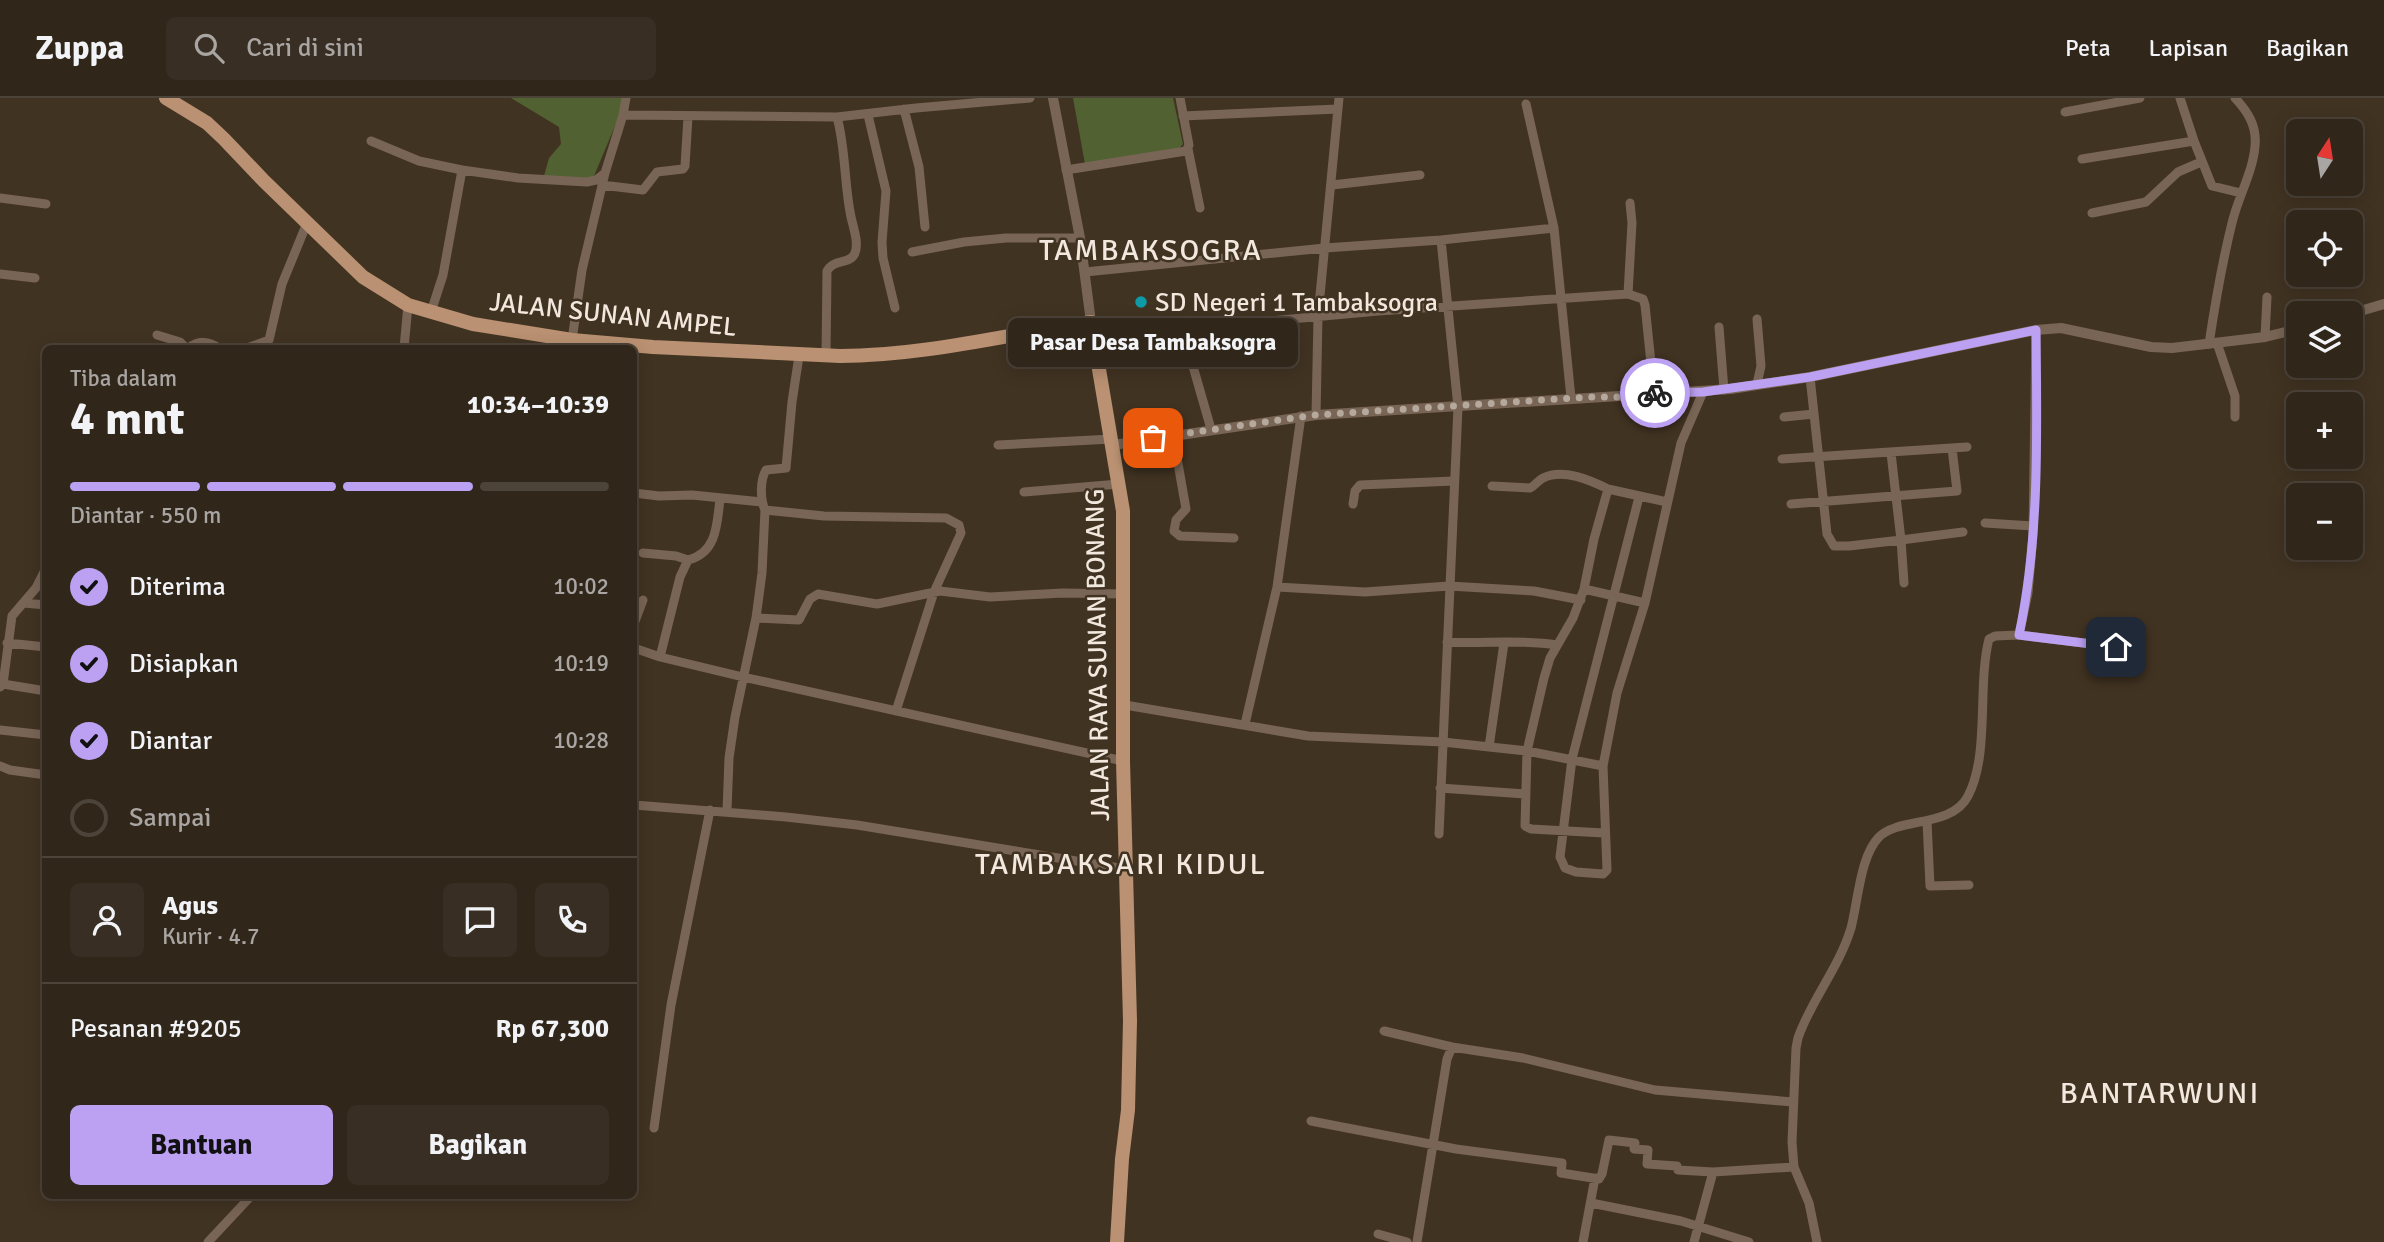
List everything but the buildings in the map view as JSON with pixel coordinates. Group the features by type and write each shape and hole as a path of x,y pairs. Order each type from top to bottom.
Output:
{"main road":[{"name":"JALAN SUNAN AMPEL","path":"166,98 207,123 365,278 384,292 408,305 473,324 572,340 799,356 870,356 1091,321"},
{"name":"JALAN RAYA SUNAN BONANG","path":"1091,321 1124,510 1123,761 1130,1021 1128,1110 1117,1242"}],"street":[{"path":"572,340 582,270 626,98"},
{"path":"623,115 837,117 904,110 915,103 1030,98"},
{"path":"1053,98 1080,238 1091,321"},
{"path":"1180,98 1200,208"},
{"path":"1315,415 1318,316 1339,98"},
{"path":"2065,113 2140,98"},
{"path":"2180,98 2212,186 2241,192"},
{"path":"2235,98 2245,109 2255,132 2253,161 2241,192 2218,280 2213,344 2235,396 2235,417"},
{"path":"1526,104 1554,228 1571,398"},
{"path":"1183,116 1338,109"},
{"path":"904,110 919,167 925,227"},
{"path":"868,115 886,191 881,242 895,308"},
{"path":"602,185 643,190 657,172 683,169 688,117"},
{"path":"826,356 827,271 829,266 853,257 856,236 846,189 842,135 837,117"},
{"path":"371,141 419,161 517,178 586,182 596,180 605,173"},
{"path":"2082,159 2194,141"},
{"path":"1066,170 1188,149"},
{"path":"2092,213 2146,202 2178,172 2202,162"},
{"path":"431,312 443,275 462,170"},
{"path":"1332,185 1420,175"},
{"path":"0,198 46,204"},
{"path":"1628,293 1632,223 1630,203"},
{"path":"255,345 269,340 282,284 305,220"},
{"path":"1085,272 1554,228"},
{"path":"912,252 964,242 1006,238 1080,238"},
{"path":"1439,834 1458,407 1441,240"},
{"path":"0,274 35,278"},
{"path":"1211,429 1186,342 1189,337 1238,324 1318,316 1628,293 1643,299 1645,305 1654,393"},
{"path":"2265,337 2267,297"},
{"path":"2363,310 2384,304"},
{"path":"404,345 408,305"},
{"path":"1757,319 1761,366 1757,384"},
{"path":"1718,327 1724,390"},
{"path":"998,445 1112,442 1301,416 1724,390 1810,377 2036,330 2061,328 2151,347 2213,344 2286,332"},
{"path":"2019,635 2028,593 2033,526 2036,330"},
{"path":"157,335 184,345"},
{"path":"194,345 206,342 212,345"},
{"path":"727,811 729,758 743,677 757,618 762,573 764,471 786,468 799,356"},
{"path":"1810,377 1828,534 1834,546 1963,532"},
{"path":"1639,496 1572,759 1562,831 1562,865 1576,872 1603,874 1607,870 1603,766 1617,693 1644,603 1681,443 1703,392"},
{"path":"1784,417 1814,414"},
{"path":"1245,724 1277,587 1301,416"},
{"path":"1172,435 1186,509 1176,520 1174,531 1181,536 1234,538"},
{"path":"1791,504 1956,491 1952,447"},
{"path":"1782,459 1967,447"},
{"path":"1891,453 1904,583"},
{"path":"1492,486 1530,488 1544,477 1565,475 1581,477 1608,489 1667,502"},
{"path":"1353,504 1355,491 1360,485 1454,481"},
{"path":"1024,492 1118,484"},
{"path":"1604,833 1531,830 1525,826 1525,794 1527,751 1544,678 1550,658 1581,600 1608,489"},
{"path":"637,494 692,495 824,516 951,519 958,525 961,533 934,592 896,711"},
{"path":"643,553 676,556 688,560 703,555 716,530 720,499"},
{"path":"1985,523 2033,526"},
{"path":"660,657 680,577 688,560"},
{"path":"42,576 36,588 12,615 1,686 42,691"},
{"path":"1277,587 1365,592 1449,586 1534,592 1581,600"},
{"path":"1584,589 1644,603"},
{"path":"757,618 799,621 810,598 818,594 877,604 934,592 990,597 1124,594"},
{"path":"637,616 643,600"},
{"path":"24,603 42,605"},
{"path":"1817,1242 1809,1203 1794,1167 1793,1102 1798,1038 1836,965 1850,930 1873,845 1881,835 1949,813 1966,800 1972,787 1980,742 1989,639 1995,636 2019,635 2116,647"},
{"path":"1447,642 1539,642 1557,645"},
{"path":"7,643 42,647"},
{"path":"1489,747 1504,643"},
{"path":"637,649 743,677 1123,761"},
{"path":"1125,705 1313,737 1443,742 1527,751 1603,766"},
{"path":"0,730 42,735"},
{"path":"0,766 42,774"},
{"path":"1440,788 1525,794"},
{"path":"637,805 727,811 871,827 1125,869"},
{"path":"654,1128 671,1005 710,810"},
{"path":"1927,821 1930,886 1969,885"},
{"path":"1384,1031 1524,1058 1655,1090 1793,1102"},
{"path":"1417,1242 1451,1046"},
{"path":"1311,1121 1432,1145 1562,1163 1560,1173 1595,1178 1601,1178 1609,1140 1635,1143 1634,1149 1648,1150 1647,1164 1677,1167 1678,1170 1713,1172 1794,1167"},
{"path":"1694,1242 1713,1172"},
{"path":"1583,1242 1595,1178"},
{"path":"208,1242 248,1199"},
{"path":"1591,1203 1700,1227 1749,1242"},
{"path":"1378,1234 1407,1242"}],"green space":[{"path":"511,98 622,98 620,114 594,176 587,179 544,176 549,158 561,144 559,127"},
{"path":"1073,98 1173,98 1183,144 1178,150 1085,164"}],"way so far":[{"path":"1153,438 1315,415 1606,396 1635,397 1655,393"}],"place":[{"name":"SD Negeri 1 Tambaksogra","path":"1141,302"},
{"name":"Pasar Desa Tambaksogra","path":"1153,438"}],"district":[{"name":"TAMBAKSOGRA","path":"1151,250"},
{"name":"TAMBAKSARI KIDUL","path":"1121,864"},
{"name":"BANTARWUNI","path":"2160,1093"}],"route":[{"path":"1655,393 1703,392 1810,377 2036,330 2033,536 2028,593 2019,635 2116,647"}]}
